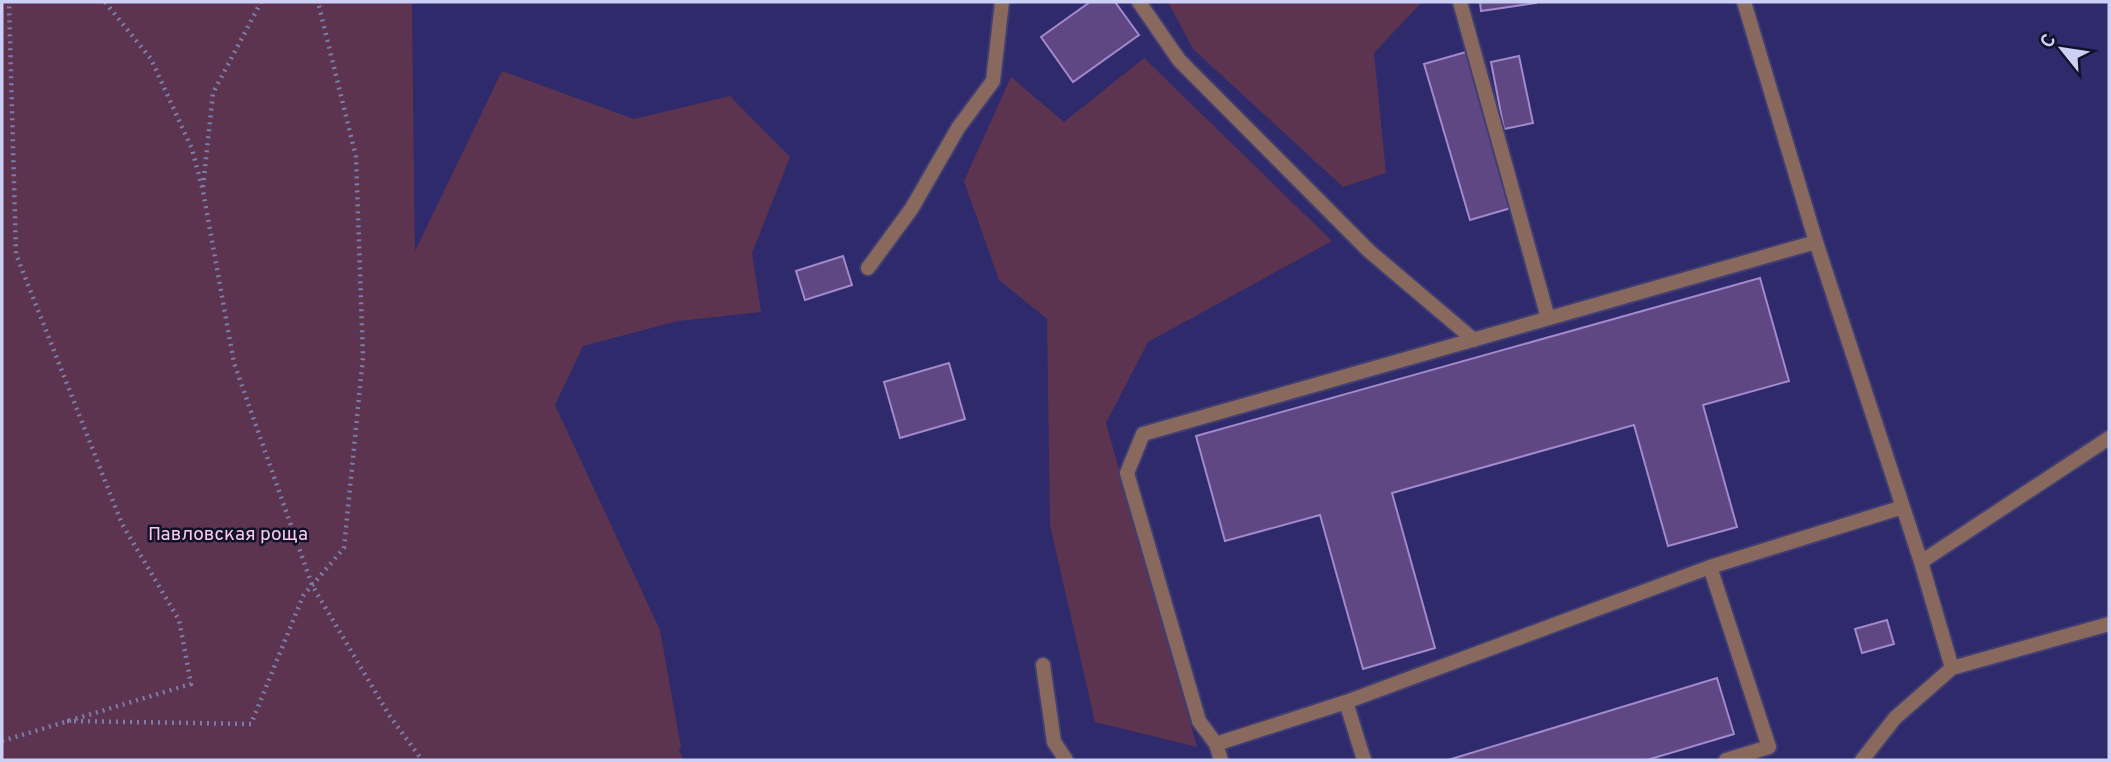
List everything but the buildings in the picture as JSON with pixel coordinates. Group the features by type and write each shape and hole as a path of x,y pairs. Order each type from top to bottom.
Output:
{"lane":[{"path":"868,268 912,208 958,128 993,81 1002,2"},
{"path":"1139,2 1179,60 1369,251 1474,340"},
{"path":"1460,2 1548,318"},
{"path":"1744,2 1816,242 1921,562 1952,668"},
{"path":"1221,760 1216,744 1199,721 1127,473 1143,435 1816,242"},
{"path":"1921,562 2109,438"},
{"path":"1216,744 1346,702 1710,568 1903,507"},
{"path":"1710,568 1769,747 1726,760"},
{"path":"1862,760 1895,719 1952,668 2109,624"},
{"path":"1043,665 1054,742 1066,760"},
{"path":"1346,702 1364,760"}],"path":[{"path":"2,741 191,684 179,620 122,524 16,254 9,2"},
{"path":"106,2 151,59 192,149 203,191 234,363 312,585 389,715 422,760"},
{"path":"203,191 213,93 261,2"},
{"path":"67,721 251,724 303,596 344,548 363,357 356,157 318,2"}],"shaded area":[{"path":"412,2 2109,2 2109,760 684,760 417,408"}],"green space":[{"name":"Павловская роща","path":"2,2 412,2 415,251 502,71 634,119 730,96 790,157 752,253 761,312 678,321 583,346 555,405 660,630 681,747 679,751 684,760 2,760"},
{"path":"1168,2 1422,2 1374,53 1386,173 1343,187 1193,49"},
{"path":"1144,58 1332,241 1148,342 1106,423 1197,747 1095,722 1050,525 1047,319 999,280 964,181 1011,77 1064,122"}]}
